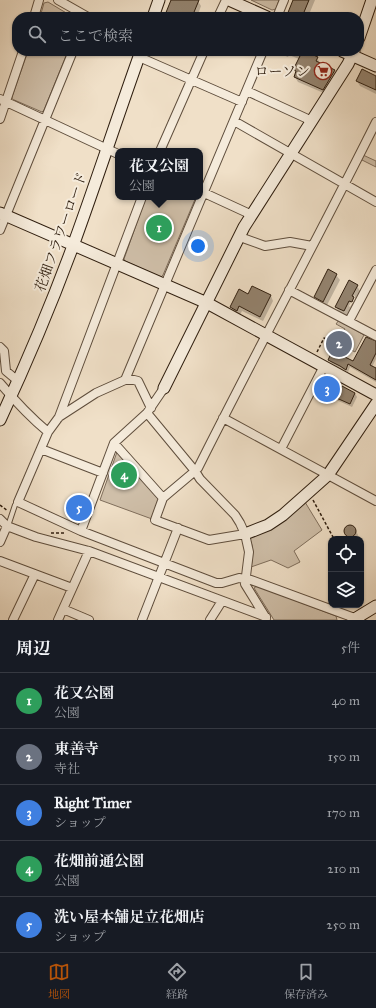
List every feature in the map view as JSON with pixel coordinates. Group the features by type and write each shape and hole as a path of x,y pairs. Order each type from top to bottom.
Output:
{"street":[{"path":"35,12 39,0"},
{"path":"58,0 78,12"},
{"path":"155,12 159,0"},
{"path":"220,12 226,0"},
{"path":"229,0 256,12"},
{"path":"279,12 284,0"},
{"path":"364,23 372,0"},
{"path":"0,119 3,101 21,56"},
{"path":"0,230 3,214 45,120 71,56"},
{"name":"花畑フラワーロード","path":"0,420 18,381 74,244 139,56"},
{"path":"144,56 191,80 242,102"},
{"path":"161,148 202,56"},
{"path":"203,189 234,122 261,56"},
{"path":"82,531 114,443 149,410 164,388 252,215 312,121 348,56"},
{"path":"356,56 376,66"},
{"path":"247,91 312,121"},
{"path":"3,101 115,152"},
{"path":"234,122 376,202"},
{"path":"376,122 195,471 163,498 155,520 209,540 245,534 268,525 283,515 328,475 376,404"},
{"path":"203,191 252,215"},
{"path":"141,200 59,417 48,432 18,502 82,531 216,583 222,583 239,578 251,580 357,619 376,606"},
{"path":"125,380 198,200"},
{"path":"3,214 207,303 376,395"},
{"path":"240,237 265,246 290,242 312,246"},
{"path":"348,321 376,270"},
{"path":"289,290 376,336"},
{"path":"1,349 4,351 6,371 18,381"},
{"path":"281,449 324,366"},
{"path":"59,417 96,393 125,380 138,381 149,410 195,471 200,480 235,514 240,523 245,534 249,552 245,584 267,618"},
{"path":"0,383 35,421 48,432"},
{"path":"223,418 376,501"},
{"path":"114,443 163,498"},
{"path":"41,449 103,472"},
{"path":"0,519 7,526 36,537 89,551 267,618"},
{"path":"0,542 7,526"},
{"path":"142,620 178,528"},
{"path":"58,620 89,551"},
{"path":"0,561 72,588"},
{"path":"14,620 35,574"},
{"path":"210,620 222,601"},
{"path":"62,609 89,620"}],"lane":[{"path":"7,526 15,505 18,502"}],"path":[{"path":"316,353 324,338 333,342"},
{"path":"309,493 332,536"}],"shaded area":[{"path":"251,0 279,0 276,9 272,10"},
{"path":"48,2 65,12 41,12 44,3"},
{"path":"26,56 66,56 42,112 12,99"},
{"path":"363,155 376,161 376,167 360,159"},
{"path":"145,200 195,200 161,277 125,261 124,259"},
{"path":"339,320 364,335 355,352 346,347 349,342 340,338 345,329 336,324"},
{"path":"117,452 159,497 152,519 100,500"},
{"path":"305,502 322,530 294,551 300,562 288,568 271,560 251,567 253,553 250,539 251,537"},
{"path":"257,586 336,616 337,620 274,620 254,588"}],"building":[{"path":"171,0 199,0 194,12 166,12"},
{"path":"293,0 309,0 304,12 288,12"},
{"path":"300,56 316,56 318,57 316,61 335,70 323,90 294,77 296,71 294,70"},
{"path":"362,69 376,76 376,90 356,81"},
{"path":"328,269 337,274 323,302 314,297"},
{"path":"349,280 358,285 352,296 354,297 352,302 349,301 344,311 335,307"},
{"path":"252,286 271,295 260,317 239,306 237,311 230,307 239,289 248,294"},
{"path":"366,337 376,341 376,353 370,365 376,368 376,380 348,364 346,370 328,360 338,339 347,344 341,355 353,361"},
{"path":"323,380 341,389 342,386 355,393 350,404 317,391"},
{"path":"348,525 352,525 356,529 356,533 353,536 347,536 344,533 344,529"}],"place":[{"name":"ローソン","path":"323,71"},
{"name":"花又公園","path":"159,228"},
{"name":"東善寺","path":"339,344"},
{"name":"Right Timer","path":"327,389"},
{"name":"花畑前通公園","path":"124,475"},
{"name":"洗い屋本舗足立花畑店","path":"79,508"}]}
